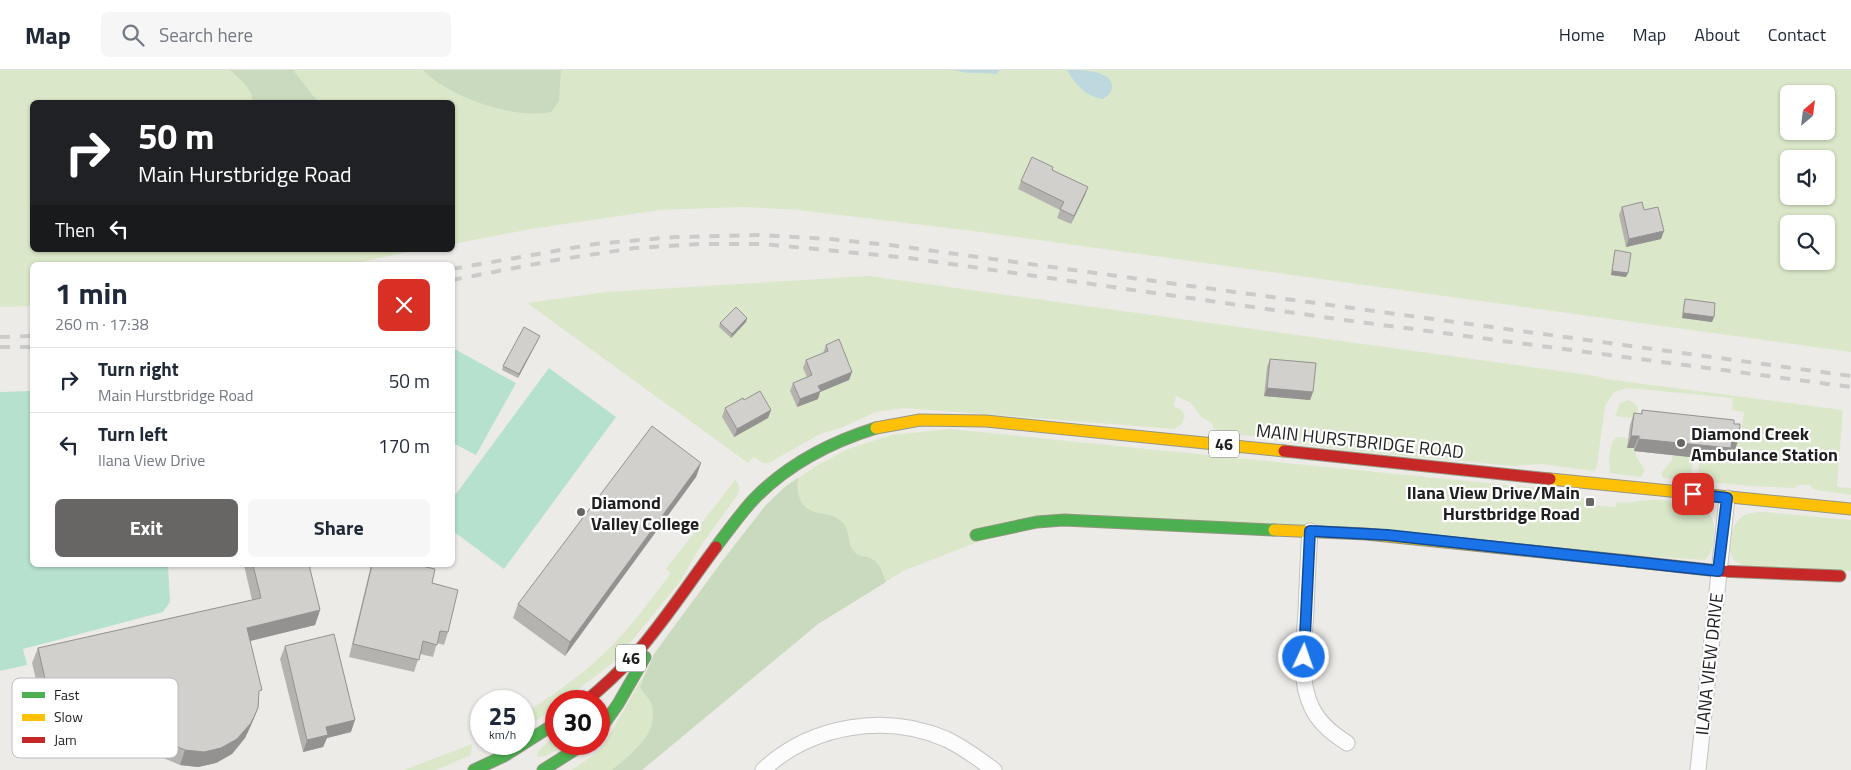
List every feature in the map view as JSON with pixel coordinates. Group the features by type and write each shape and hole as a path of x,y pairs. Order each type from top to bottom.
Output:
{"main road":[{"name":"MAIN HURSTBRIDGE ROAD","path":"598,690 624,667 672,610 754,499 785,473 819,451 847,438 900,422 956,420 995,422 1727,498 1851,509"},
{"path":"976,535 1037,522 1064,520 1310,531 1387,535 1718,571 1840,576"},
{"name":"MAIN HURSTBRIDGE ROAD","path":"610,715 622,698 672,610"},
{"path":"474,770 507,760 545,731"},
{"path":"543,770 567,755"}],"street":[{"name":"ILANA VIEW DRIVE","path":"1698,770 1727,498"},
{"path":"1310,531 1304,657 1306,689 1312,709 1319,719 1335,735 1347,743"},
{"path":"763,770 784,753 814,737 852,727 880,725 912,728 946,739 994,770"}],"green space":[{"path":"0,70 1851,70 1851,352 973,231 798,210 744,207 660,210 531,229 455,244 455,100 30,100 30,252 408,252 361,262 30,262 30,306 0,307"},
{"path":"230,70 293,70 316,100 252,100 251,93"},
{"path":"423,70 561,70 559,101 551,112 536,114 502,109 465,97 434,80"},
{"path":"869,276 1596,376 1606,379 1843,410 1837,487 1851,488 1851,495 1816,490 1811,485 1798,485 1794,488 1751,486 1663,478 1661,473 1672,460 1672,456 1690,456 1690,459 1693,460 1691,474 1698,474 1700,457 1728,449 1738,434 1741,434 1744,412 1732,410 1733,398 1628,388 1614,392 1605,406 1597,466 1594,471 1541,464 1512,466 1385,454 1230,434 1214,429 1212,423 1201,417 1191,403 1176,396 1174,406 1182,410 1185,416 1182,424 1174,429 906,408 876,412 843,427 820,434 769,463 763,463 754,457 748,463 527,303 606,292"},
{"path":"455,349 516,383 476,455 455,444"},
{"path":"549,368 616,417 504,569 455,532 455,495"},
{"path":"30,391 30,567 168,567 170,602 163,612 23,649 27,665 0,671 0,392"},
{"path":"1627,400 1636,405 1638,410 1636,416 1631,418 1615,416 1620,403"},
{"path":"950,429 1556,490 1588,499 1588,505 1616,507 1617,502 1655,500 1689,504 1702,508 1711,517 1714,523 1713,544 1710,554 1704,560 1064,514 975,543 903,571 818,624 642,770 572,770 593,755 610,755 610,734 662,643 739,539 775,496 786,486 816,466 848,449 891,435"},
{"path":"1617,437 1628,438 1627,448 1634,448 1636,456 1645,470 1641,477 1610,473 1609,459 1611,448 1612,443"},
{"path":"798,478 798,492 801,502 812,511 838,518 846,527 850,545 854,552 875,561 886,582 818,624 642,770 612,770 642,743 651,726 653,716 651,703 640,687 654,654 765,506 786,486"},
{"path":"735,480 739,486 737,495 700,547 680,582 616,660 577,690 559,690 589,667 627,629 671,573 666,569"},
{"path":"1765,512 1851,520 1851,571 1748,567 1734,560 1729,543 1734,525 1747,514"},
{"path":"545,700 545,715 535,721 535,706"},
{"path":"470,745 471,755 436,770 404,770"},
{"path":"545,745 545,755 547,755 537,757 538,752"}],"water":[{"path":"955,70 1000,70 996,74"},
{"path":"1067,70 1094,72 1107,77 1111,81 1112,86 1110,92 1103,99 1091,96 1077,85"}],"building":[{"path":"1032,157 1053,167 1052,170 1088,187 1074,216 1060,209 1064,202 1021,181"},
{"path":"1642,202 1644,210 1658,207 1664,231 1629,239 1622,207"},
{"path":"1615,250 1631,253 1628,273 1612,271"},
{"path":"1685,299 1715,303 1714,317 1683,313"},
{"path":"736,307 747,318 732,334 720,323"},
{"path":"524,327 540,336 519,374 503,366"},
{"path":"839,339 852,372 818,386 821,391 800,399 793,383 812,375 806,360 828,351 826,345"},
{"path":"1270,359 1316,363 1313,392 1267,388"},
{"path":"760,391 771,410 737,429 725,408"},
{"path":"1642,410 1734,420 1734,424 1740,424 1739,438 1732,437 1731,448 1639,439 1639,436 1631,436 1634,413 1642,414"},
{"path":"652,426 701,463 570,642 518,604"},
{"path":"253,567 309,567 320,610 247,628 262,690 259,691 258,708 251,723 237,739 221,748 204,752 185,750 178,747 178,678 45,678 38,648 261,598"},
{"path":"372,567 426,567 435,569 432,583 458,590 448,632 440,631 437,645 423,641 419,660 353,644"},
{"path":"334,634 355,720 326,727 328,735 307,740 285,646"}],"railway":[{"path":"455,268 595,244 675,237 759,235 830,239 890,245 1851,376"},
{"path":"455,279 556,260 635,248 701,244 764,244 909,258 1337,319 1851,387"},
{"path":"0,337 30,336"},
{"path":"0,347 30,347"}],"traffic: fast":[{"path":"716,547 754,499 795,465 843,440 876,428"},
{"path":"976,535 1037,522 1064,520 1274,530"},
{"path":"610,715 645,657"},
{"path":"474,770 504,756 545,730"},
{"path":"543,770 567,755"}],"traffic: slow":[{"path":"876,428 920,420 986,421 1284,451"},
{"path":"1550,479 1851,509"},
{"path":"1274,530 1366,534 1628,561"}],"traffic: jam":[{"path":"1284,451 1550,479"},
{"path":"599,690 617,674 645,643 716,547"},
{"path":"1628,561 1719,571 1840,576"}],"place":[{"name":"Diamond Creek Ambulance Station","path":"1681,443"},
{"name":"Ilana View Drive/Main Hurstbridge Road","path":"1590,502"},
{"name":"Diamond Valley College","path":"581,512"}],"route":[{"path":"1304,657 1310,531 1387,535 1718,571 1727,498 1693,494"}]}
